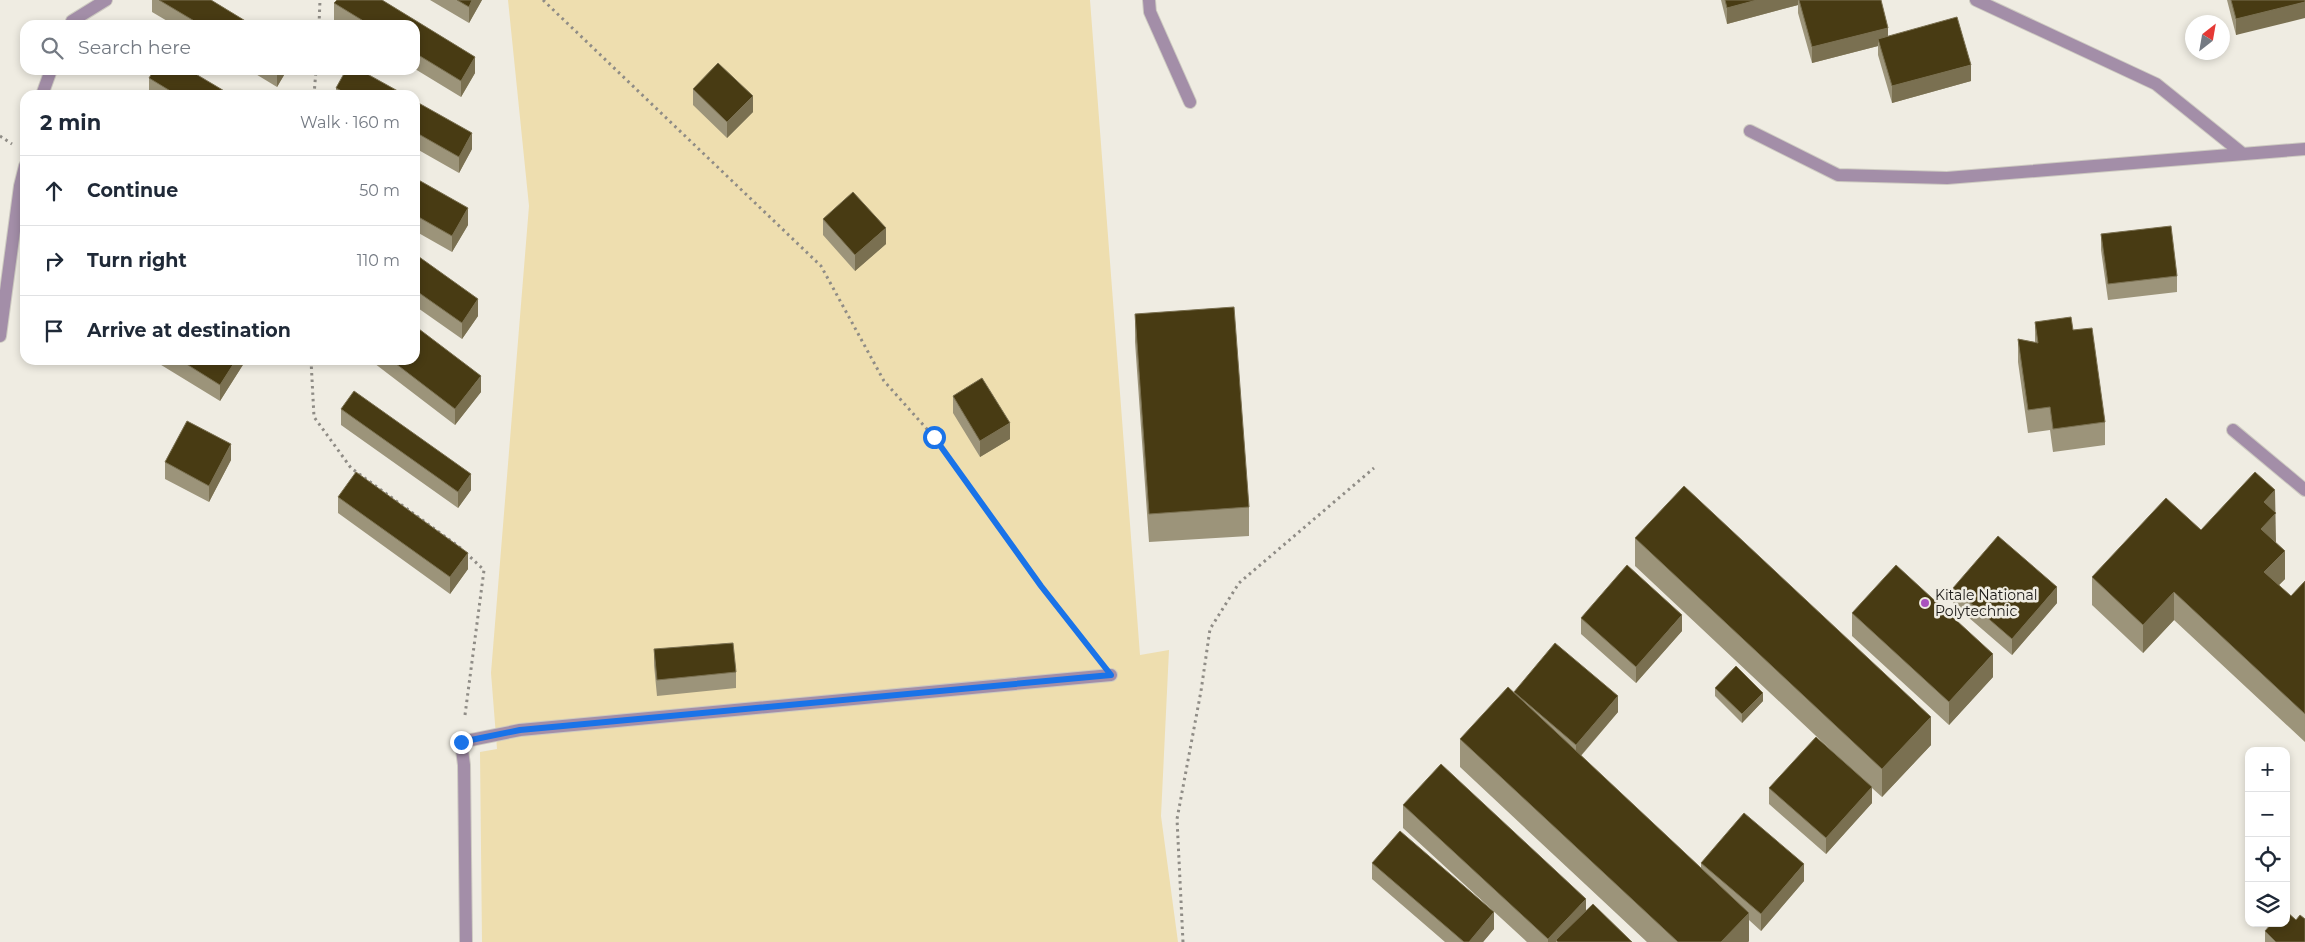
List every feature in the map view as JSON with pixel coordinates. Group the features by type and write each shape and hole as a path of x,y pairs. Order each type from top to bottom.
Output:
{"street":[{"path":"74,20 106,0"},
{"path":"1149,0 1150,12 1190,102"},
{"path":"1976,0 2156,84 2243,154"},
{"path":"44,90 49,75"},
{"path":"1750,131 1838,174 1948,178 2305,150"},
{"path":"0,336 20,186"},
{"path":"2233,430 2305,490"},
{"path":"466,942 464,764 461,742 520,730 1111,675"}],"path":[{"path":"319,20 320,0"},
{"path":"544,0 821,266 884,381 934,437 1041,586 1111,675"},
{"path":"314,90 316,75"},
{"path":"310,365 314,417 351,468 456,543 484,570 461,742"},
{"path":"1183,942 1177,819 1210,629 1239,583 1374,468"}],"shaded area":[{"path":"508,0 1090,0 1140,655 1169,650 1161,816 1178,942 482,942 480,752 497,749 491,673 529,206"}],"building":[{"path":"159,0 211,0 244,20 193,20"},
{"path":"337,0 382,0 415,20 362,20 334,3"},
{"path":"457,0 472,0 469,7"},
{"path":"1725,0 1757,0 1727,8"},
{"path":"1799,0 1881,0 1888,28 1812,47"},
{"path":"2231,0 2305,0 2305,2 2236,19"},
{"path":"1957,17 1971,65 1892,86 1878,39"},
{"path":"420,23 475,57 461,81 420,56"},
{"path":"718,63 753,96 727,122 693,89"},
{"path":"151,75 197,75 223,90 169,90 149,78"},
{"path":"343,75 369,75 396,90 340,90 336,88"},
{"path":"420,104 472,133 459,157 420,135"},
{"path":"420,181 468,208 452,236 420,218"},
{"path":"853,192 886,228 855,255 823,219"},
{"path":"2171,226 2177,276 2108,284 2101,234"},
{"path":"420,258 478,299 462,323 420,294"},
{"path":"1234,307 1249,507 1149,514 1135,314"},
{"path":"2071,317 2073,330 2092,328 2105,422 2053,429 2050,407 2028,410 2018,339 2038,343 2035,322"},
{"path":"420,330 481,376 455,409 398,365 420,365"},
{"path":"188,365 233,365 220,385"},
{"path":"982,378 1010,423 980,441 953,396"},
{"path":"354,391 471,474 458,492 341,409"},
{"path":"187,421 231,444 209,486 165,462"},
{"path":"356,472 468,553 450,577 338,497"},
{"path":"2255,472 2275,490 2264,502 2276,513 2261,529 2285,551 2264,572 2291,596 2305,581 2305,714 2174,592 2143,625 2092,577 2166,498 2201,530"},
{"path":"1684,486 1931,717 1882,769 1635,538"},
{"path":"1998,536 2057,587 2012,639 1953,588"},
{"path":"1627,565 1682,615 1636,667 1581,618"},
{"path":"1896,565 1993,654 1949,702 1852,613"},
{"path":"733,643 736,672 657,680 654,649"},
{"path":"1555,643 1618,696 1576,745 1514,692"},
{"path":"1736,666 1763,693 1742,714 1715,688"},
{"path":"1508,687 1749,913 1721,942 1678,942 1460,739"},
{"path":"1816,737 1872,787 1826,838 1769,788"},
{"path":"1441,764 1586,899 1548,939 1403,805"},
{"path":"1744,813 1804,864 1761,914 1701,863"},
{"path":"1400,831 1494,912 1469,942 1464,942 1372,863"},
{"path":"1593,904 1632,942 1558,942 1556,940"},
{"path":"2290,915 2296,920 2300,915 2305,919 2305,942 2276,942 2265,931 2268,927 2290,927"}],"place":[{"name":"Kitale National Polytechnic","path":"1925,603"}],"route":[{"path":"461,742 520,730 1111,675 1041,586 934,437"}]}
